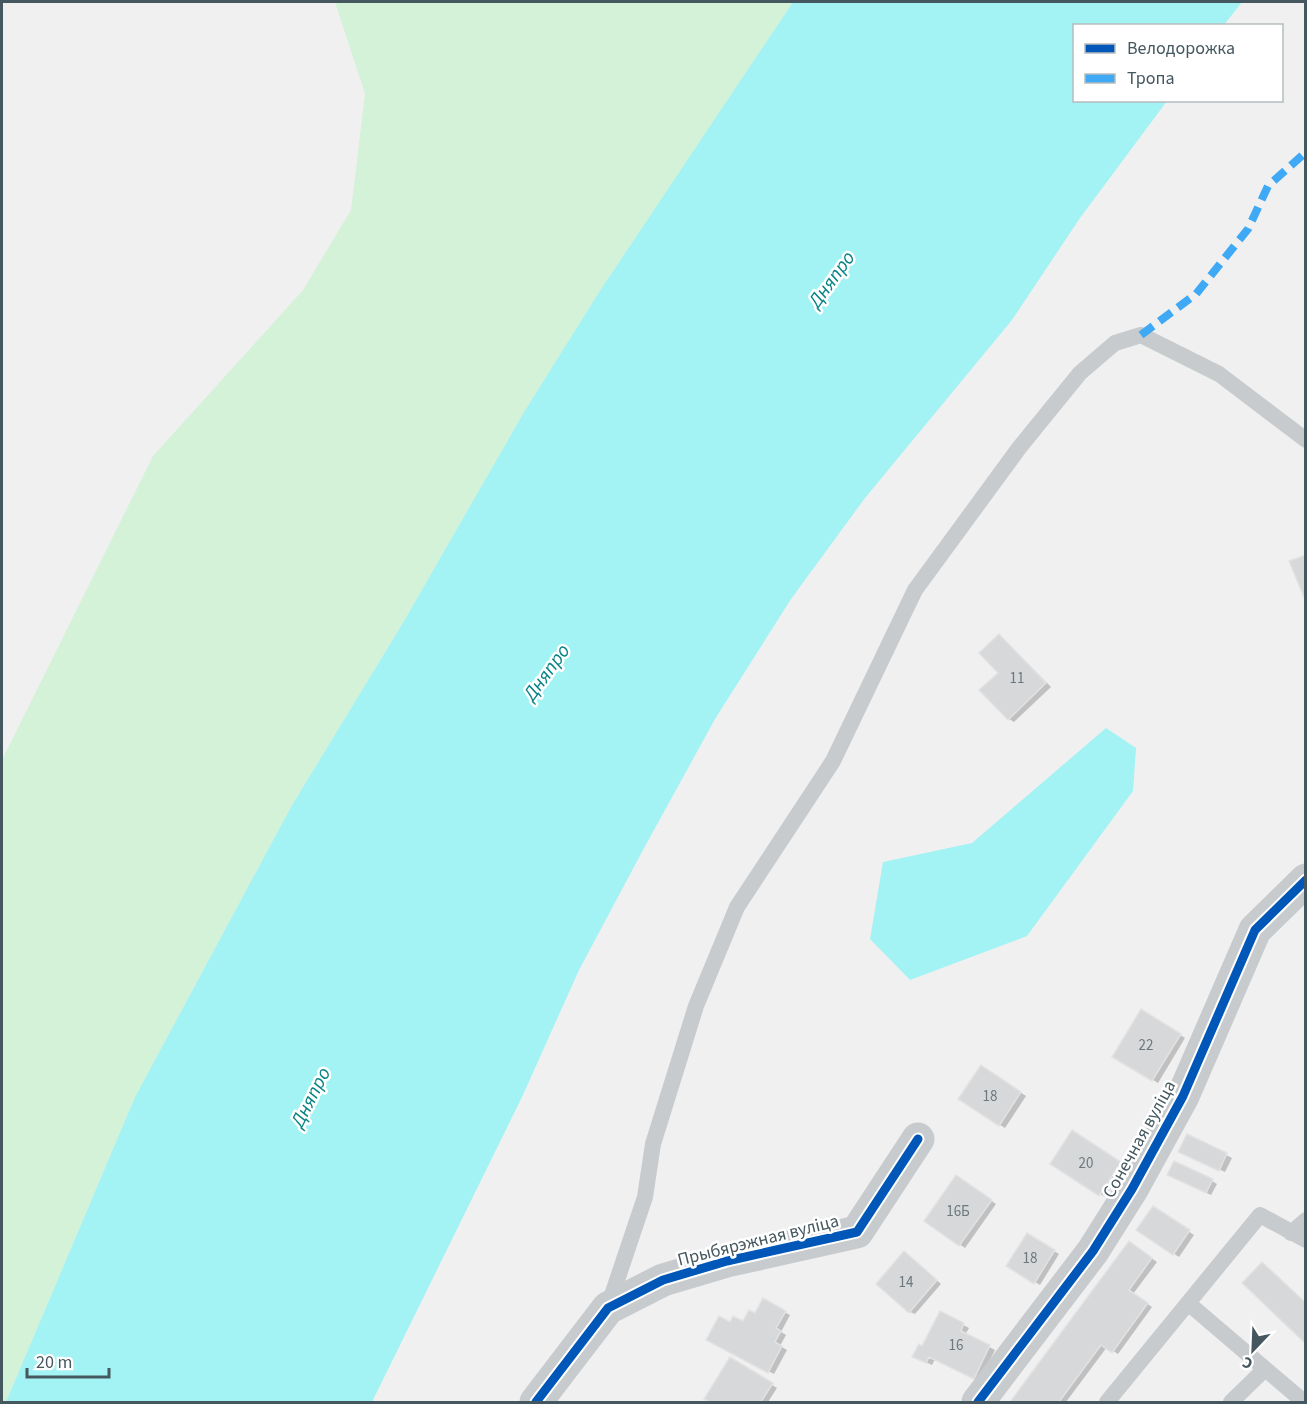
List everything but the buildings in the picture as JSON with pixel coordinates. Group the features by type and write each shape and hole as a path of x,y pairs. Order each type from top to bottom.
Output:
{"street":[{"name":"Сонечная вуліца","path":"978,1402 1093,1251 1132,1189 1183,1096 1255,930 1305,880"},
{"name":"Прыбярэжная вуліца","path":"536,1402 608,1308 663,1280 727,1261 857,1232 918,1139"}],"lane":[{"path":"608,1308 645,1197 653,1144 696,1006 737,907 833,762 915,590 1019,448 1080,373 1115,343 1141,335 1218,374 1305,440"},
{"path":"1107,1402 1260,1215 1298,1237 1305,1220"},
{"path":"1188,1303 1304,1402"},
{"path":"1231,1402 1265,1369"}],"green space":[{"path":"335,2 793,2 601,289 524,412 404,621 291,807 135,1097 6,1402 2,1402 2,760 153,456 303,290 351,210 365,94"}],"water":[{"name":"Дняпро","path":"793,2 1242,2 1225,24 1073,24 1073,102 1166,102 1080,218 1012,320 865,498 791,599 715,719 579,970 522,1097 372,1402 6,1402 135,1097 291,807 404,621 524,412 601,289"},
{"path":"1106,728 1136,748 1133,791 1027,936 910,980 870,939 883,862 972,843"}],"marked path":[{"path":"1141,335 1196,294 1248,229 1268,186 1306,152"}],"cycle path":[{"path":"978,1402 1093,1251 1132,1189 1183,1096 1255,930 1306,880"},
{"path":"536,1402 608,1308 663,1280 727,1261 857,1232 918,1139"}]}
